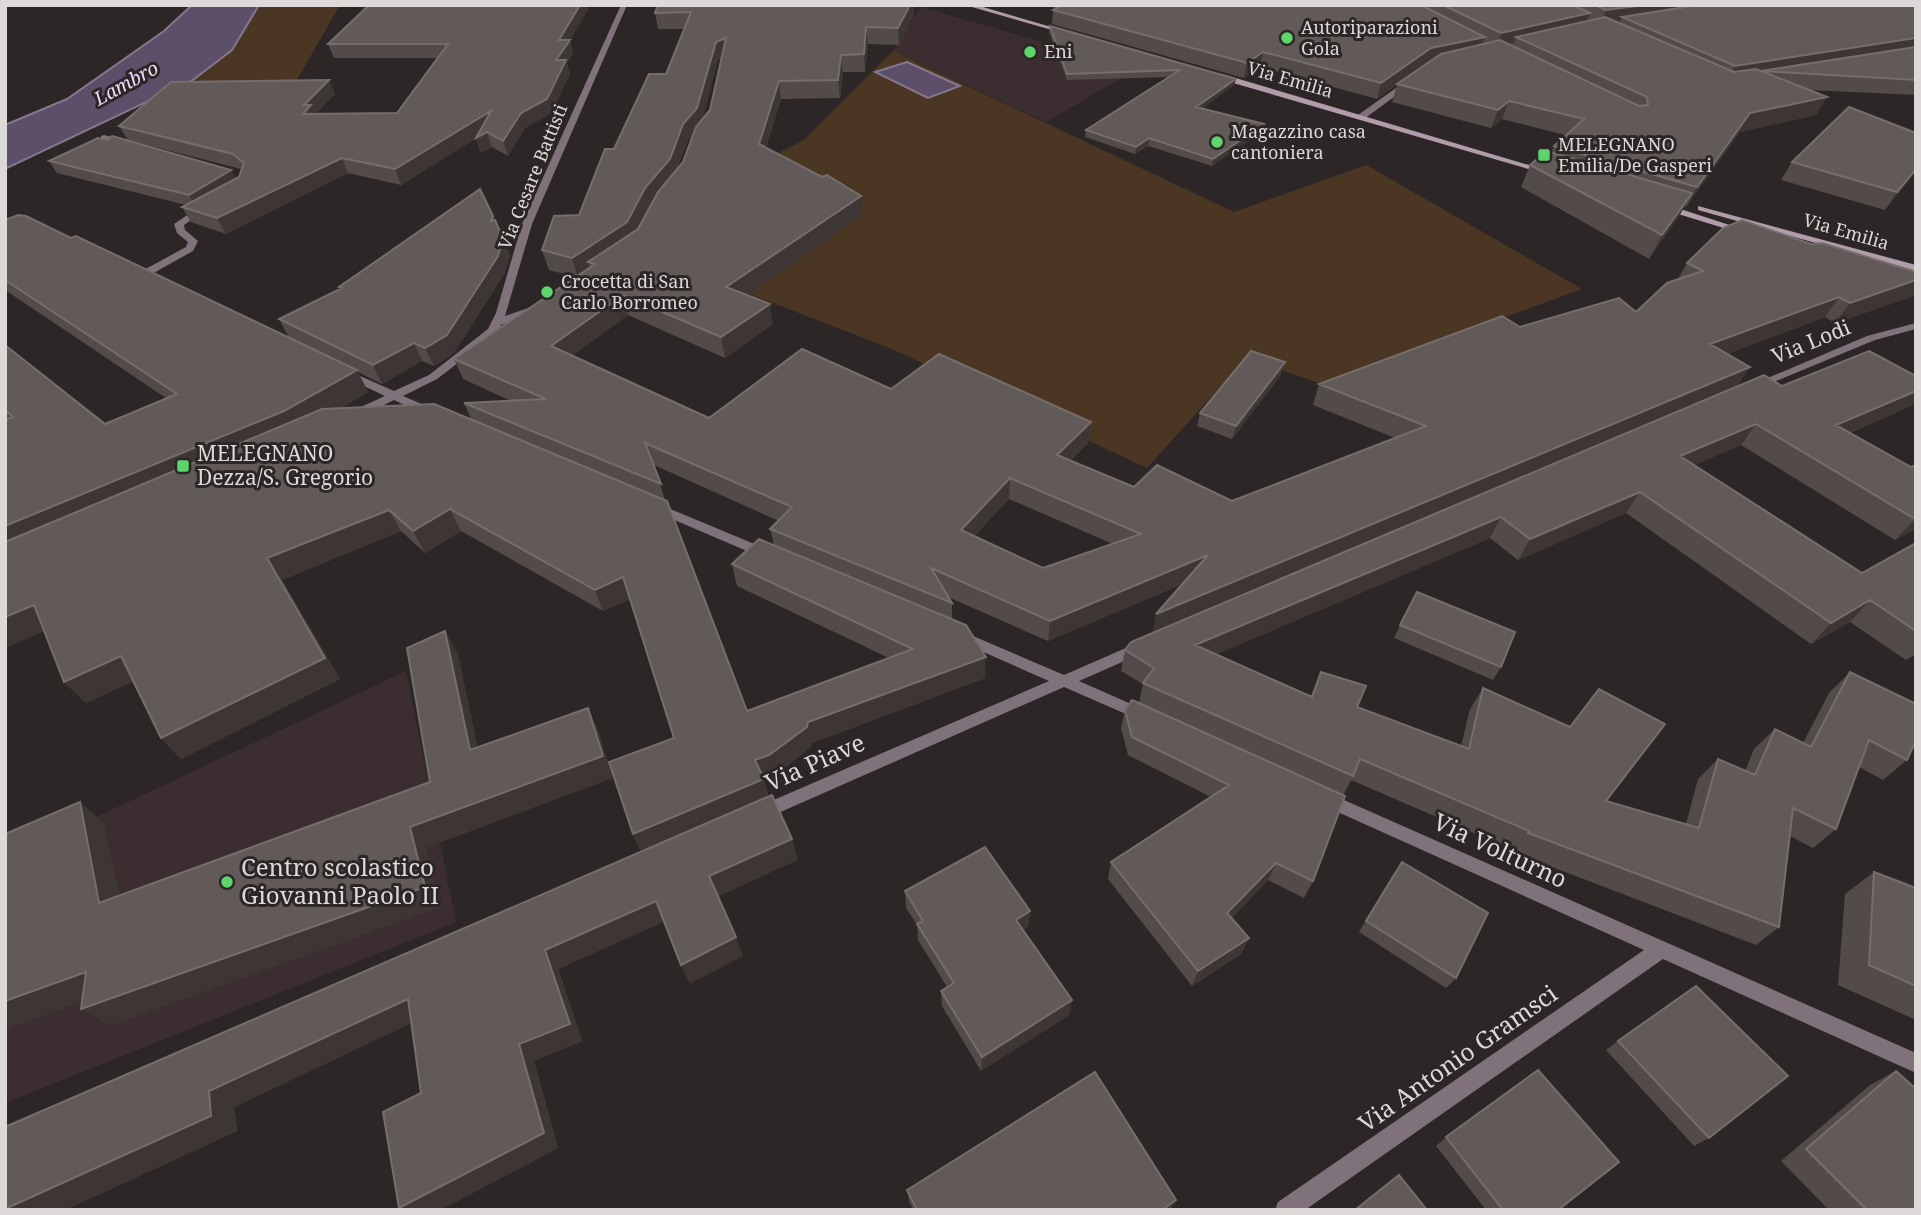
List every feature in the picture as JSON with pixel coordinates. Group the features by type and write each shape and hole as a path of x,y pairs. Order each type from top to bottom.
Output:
{"street":[{"name":"Via Cesare Battisti","path":"344,419 395,398 469,352 489,336 499,322 527,224 624,5"},
{"path":"968,5 1082,37"},
{"name":"Via Emilia","path":"1214,75 1560,173"},
{"path":"1362,117 1421,75"},
{"path":"104,138 144,149"},
{"name":"Via Emilia","path":"1857,264 1658,201 1916,268"},
{"path":"146,273 190,249 193,241 180,231 179,224 215,202"},
{"path":"134,268 158,279"},
{"path":"499,322 549,303"},
{"name":"Via Lodi","path":"1741,391 1839,351 1916,326"},
{"path":"1839,351 1860,362"},
{"path":"337,369 395,398 446,419"},
{"path":"640,501 782,561"},
{"path":"949,631 1154,720"},
{"path":"1066,680 1155,642"},
{"name":"Via Piave","path":"746,819 1066,680"},
{"name":"Via Volturno","path":"1306,789 1659,951 1916,1063"},
{"name":"Via Antonio Gramsci","path":"1286,1210 1659,951"}],"shaded area":[{"path":"259,5 340,5 295,83 268,85 193,80 232,50"},
{"path":"921,7 1137,69 1046,122 893,51"},
{"path":"893,51 1234,212 1366,165 1582,289 1322,384 1246,358 1147,468 892,349 644,253 720,183 804,140"},
{"name":"Centro scolastico Giovanni Paolo II","path":"406,671 456,922 5,1103 5,860"}],"water":[{"name":"Lambro","path":"192,5 259,5 232,50 193,80 5,169 5,125 67,99 164,31"},
{"path":"907,62 960,86 928,98 875,72"}],"building":[{"path":"369,5 580,5 559,40 570,40 556,60 566,60 547,99 521,113 503,141 487,132 476,138 491,111 395,169 342,158 217,218 182,207 239,177 244,163 233,154 119,126 171,82 329,80 304,105 311,105 303,114 397,113 448,44 328,44"},
{"path":"658,5 910,5 898,28 866,27 864,54 841,55 838,80 779,81 759,144 822,177 827,175 861,196 726,287 770,304 721,337 623,295 551,346 709,418 802,349 891,389 939,354 1091,422 1057,455 1134,487 1157,465 1232,501 1426,426 1319,384 1502,316 1520,327 1619,298 1636,312 1667,283 1703,271 1687,263 1723,228 1742,220 1811,244 1822,243 1916,272 1916,280 1850,303 1839,297 1710,344 1750,367 1156,614 1208,555 1050,621 931,568 952,603 770,529 792,507 645,443 661,484 464,403 546,399 454,359 595,264 588,262 638,229 658,192 683,162 696,127 710,110 726,38 716,42 697,108 683,124 670,159 645,188 627,222 572,258 542,250 554,216 579,215 605,149 614,149 649,74 666,74 691,12 655,13","holes":["1010,478 1141,534 1043,568 961,530"]},
{"path":"1063,5 1421,5 1485,37 1431,48 1381,83 1263,52 1247,63 1053,10"},
{"path":"1443,5 1573,5 1590,13 1501,33"},
{"path":"1595,5 1645,5 1606,10"},
{"path":"1698,5 1916,5 1916,38 1735,66 1622,17"},
{"path":"1605,17 1734,72 1756,69 1827,97 1750,113 1697,187 1554,146 1584,119 1509,101 1498,110 1397,84 1441,54 1500,40 1639,106 1648,105 1647,97 1516,37"},
{"path":"1050,26 1236,79 1196,107 1264,124 1213,159 1149,138 1136,147 1086,130 1180,70 1067,74"},
{"path":"1916,47 1916,80 1761,71"},
{"path":"1849,107 1916,133 1916,169 1897,192 1792,162"},
{"path":"112,136 231,170 189,195 49,161 98,138 108,140"},
{"path":"1546,151 1692,193 1662,235 1530,165"},
{"path":"480,189 493,216 491,221 495,220 503,238 498,256 447,335 425,348 414,343 373,365 279,319 342,288 339,287"},
{"path":"18,215 26,216 71,238 76,236 357,370 284,411 5,526 5,420 13,417 5,410 5,345 105,424 177,394 5,280 5,220"},
{"path":"1251,351 1285,362 1236,426 1200,413"},
{"path":"1869,351 1916,376 1916,391 1836,425 1911,467 1916,465 1915,519 1756,424 1680,456 1862,573 1916,543 1916,631 1870,600 1831,623 1640,492 1530,539 1501,517 1195,645 1312,697 1321,672 1366,686 1357,707 1469,749 1483,688 1570,727 1599,689 1665,724 1606,801 1699,828 1718,759 1755,775 1775,729 1811,747 1850,672 1916,704 1916,740 1907,760 1869,740 1836,829 1793,808 1779,927 1528,833 1529,831 1360,759 1353,776 1143,683 1154,668 1125,650 1131,642 1764,375 1782,386"},
{"path":"434,404 667,501 747,711 913,649 732,564 759,539 966,625 986,657 808,722 807,727 769,755 755,760 764,779 633,834 609,762 674,738 623,577 595,590 450,509 413,531 389,510 267,558 325,658 161,738 121,656 64,682 34,605 5,617 5,542 322,409"},
{"path":"1417,592 1515,632 1501,667 1400,625"},
{"path":"445,631 470,750 588,708 603,756 410,827 425,887 81,1009 86,972 5,1001 5,834 80,802 99,903 430,782 407,648"},
{"path":"1132,700 1345,796 1313,881 1276,863 1227,913 1249,938 1198,971 1111,862 1229,785 1132,737 1125,710"},
{"path":"772,795 792,839 709,876 736,937 681,965 656,901 545,950 570,1024 519,1044 544,1133 399,1208 383,1112 421,1093 408,999 209,1091 211,1116 5,1209 5,1127"},
{"path":"985,847 1030,911 1016,920 1072,1000 982,1057 941,991 954,983 917,924 923,921 905,891"},
{"path":"1402,862 1488,913 1456,978 1366,921"},
{"path":"1874,872 1916,888 1916,986 1869,965"},
{"path":"1696,986 1788,1076 1709,1138 1618,1041"},
{"path":"1538,1070 1619,1162 1558,1210 1503,1210 1446,1137"},
{"path":"1896,1071 1916,1089 1916,1210 1867,1210 1806,1149"},
{"path":"1095,1072 1176,1200 1162,1210 917,1210 907,1190"},
{"path":"1399,1175 1427,1210 1355,1210"}],"place":[{"name":"Autoriparazioni Gola","path":"1287,38"},
{"name":"Eni","path":"1030,52"},
{"name":"Magazzino casa cantoniera","path":"1217,142"},
{"name":"MELEGNANO Emilia/De Gasperi","path":"1544,155"},
{"name":"Crocetta di San Carlo Borromeo","path":"547,292"},
{"name":"MELEGNANO Dezza/S. Gregorio","path":"183,466"},
{"name":"Centro scolastico Giovanni Paolo II","path":"227,882"}]}
